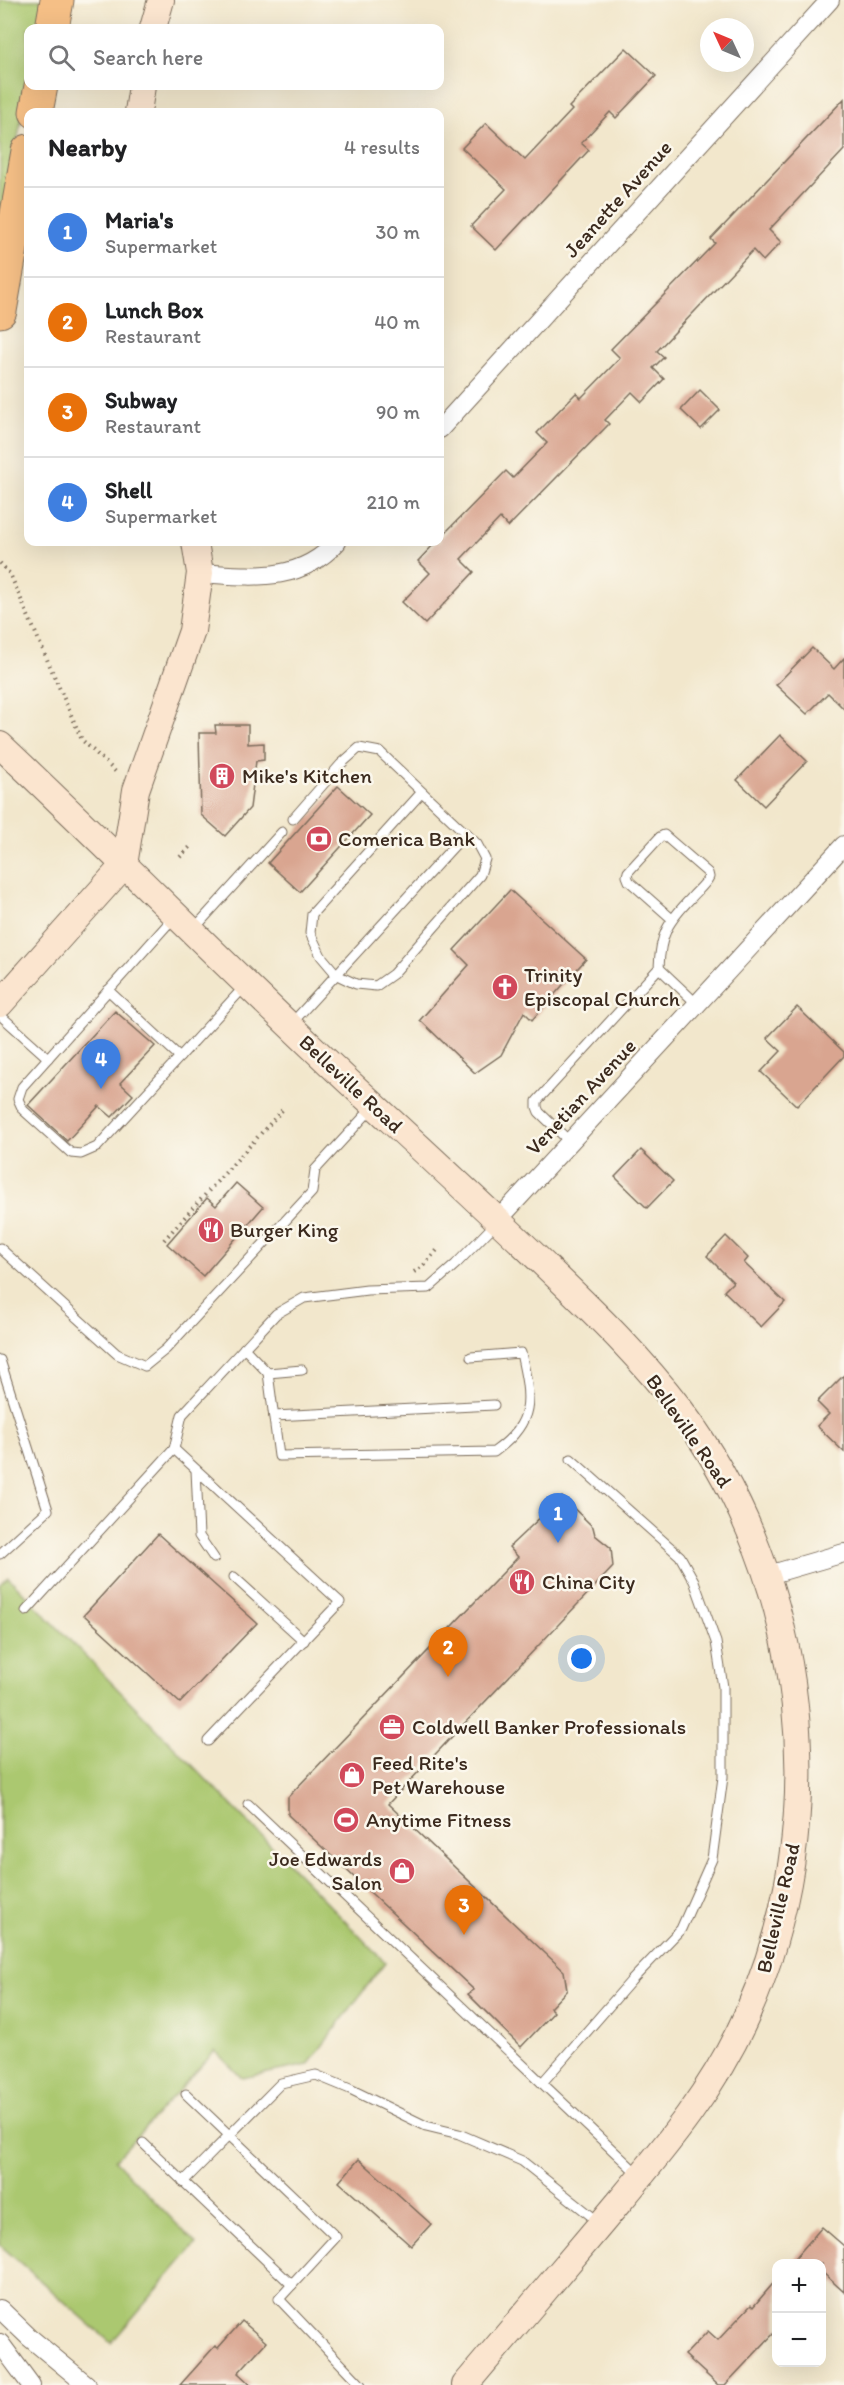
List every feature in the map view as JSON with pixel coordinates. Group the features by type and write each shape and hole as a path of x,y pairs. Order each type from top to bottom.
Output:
{"highway":[{"path":"53,24 57,0"},
{"path":"37,108 40,90"},
{"path":"0,310 24,174"}],"main road":[{"path":"154,24 161,0"},
{"path":"139,108 141,90"},
{"path":"0,1004 124,865 136,790 192,631 200,573 196,546"},
{"name":"Belleville Road","path":"0,745 289,1026 498,1220 625,1343 678,1407 708,1449 733,1493 754,1540 784,1636 792,1677 798,1729 799,1791 789,1884 777,1935 760,1984 731,2048 701,2099 678,2131 465,2385"}],"street":[{"name":"Jeanette Avenue","path":"444,425 830,0"},
{"path":"200,573 260,576 282,574 307,565 334,546"},
{"name":"Venetian Avenue","path":"498,1220 844,845"},
{"path":"765,1576 844,1553"},
{"path":"0,2309 78,2382"},
{"path":"0,2343 31,2385"}],"lane":[{"path":"293,819 341,764 359,748 380,752 477,844 485,859 480,875 393,974 376,986 356,984 337,975 321,956 310,933 312,914 422,792"},
{"path":"247,984 97,1147 81,1154 71,1154 22,1110 18,1099 22,1086 108,990 185,923 282,832"},
{"path":"289,1026 466,833"},
{"path":"570,1142 539,1112 537,1101 659,969 664,933 672,919 709,877 708,873 664,835 627,876 672,919"},
{"path":"659,969 697,1004"},
{"path":"108,990 180,1057"},
{"path":"0,1015 48,1058"},
{"path":"0,1248 117,1354 145,1366 166,1349 312,1192 315,1170 374,1105"},
{"path":"26,1611 174,1449 182,1415 276,1314 304,1298 367,1290 429,1288 498,1220"},
{"path":"244,1348 268,1373 279,1456 494,1452 511,1440 525,1420 528,1385 521,1353 471,1357"},
{"path":"0,1360 48,1510 0,1554"},
{"path":"268,1373 302,1370"},
{"path":"274,1416 494,1405"},
{"path":"174,1449 340,1602 208,1741"},
{"path":"542,2083 631,1981 681,1929 712,1860 723,1777 723,1687 716,1642 694,1581 680,1556 571,1459"},
{"path":"196,1470 199,1536 214,1558"},
{"path":"234,1577 304,1641"},
{"path":"248,1804 640,2176"},
{"path":"183,2182 281,2083 316,2075 426,2126 459,2134 522,2161 601,2223"},
{"path":"186,2094 336,2237 279,2300 361,2385"},
{"path":"143,2143 292,2285"}],"path":[{"path":"0,563 10,574 82,740 112,768"},
{"path":"180,857 192,845"},
{"path":"164,1240 187,1218 285,1107"}],"green space":[{"path":"0,0 44,0 39,24 24,24 24,90 26,90 0,239"},
{"path":"8,1577 385,1962 308,2065 242,2078 215,2051 115,2160 196,2244 111,2343 0,2245 0,1585"}],"building":[{"path":"626,48 656,76 616,118 610,112 581,143 589,150 496,250 471,226 506,189 462,148 486,123 525,160 572,110 569,107"},
{"path":"844,99 844,150 769,230 781,242 763,261 753,250 657,351 664,357 653,368 664,379 642,402 632,392 605,420 609,424 508,527 500,518 461,559 474,572 425,624 402,602 430,573 418,561 432,546 444,546 444,534 506,471 513,478 547,443 537,433 576,393 581,398 620,358 611,349 715,243 711,239"},
{"path":"700,390 720,410 701,429 681,410"},
{"path":"812,648 834,669 844,658 844,709 828,693 807,714 776,685"},
{"name":"Mike's Kitchen","path":"215,725 248,725 248,744 264,743 264,760 256,761 250,808 225,836 201,815 199,733 216,733"},
{"path":"780,735 807,761 764,806 737,780"},
{"name":"Comerica Bank","path":"338,786 370,815 300,892 268,863"},
{"name":"Trinity Episcopal Church","path":"510,890 586,959 532,1020 524,1012 501,1055 475,1073 420,1020 469,965 454,950"},
{"path":"797,1007 844,1052 844,1056 797,1106 761,1072 781,1051 767,1038"},
{"path":"115,1011 155,1046 120,1083 133,1095 112,1117 99,1106 67,1141 28,1105"},
{"path":"641,1150 673,1181 647,1208 615,1177"},
{"name":"Burger King","path":"236,1183 263,1207 203,1276 167,1244 207,1198 216,1206"},
{"path":"726,1236 748,1258 744,1263 785,1302 761,1327 724,1291 733,1282 707,1256"},
{"path":"844,1375 844,1452 817,1426 829,1414 817,1402"},
{"path":"562,1497 593,1527 595,1535 611,1548 613,1567 388,1804 564,1971 567,1990 550,2008 554,2012 521,2047 468,1994 474,1990 288,1815 288,1797 518,1557 509,1547"},
{"path":"158,1534 257,1623 180,1703 84,1615"},
{"path":"359,2159 431,2224 411,2246 339,2182"},
{"path":"822,2227 844,2246 844,2292 826,2276 826,2259 794,2259"},
{"path":"772,2285 772,2335 725,2385 718,2385 685,2355 708,2331 718,2340 751,2305 753,2307"},
{"path":"242,2321 266,2342 238,2373 251,2385 180,2385 215,2346 218,2348"}],"place":[{"name":"Mike's Kitchen","path":"222,776"},
{"name":"Comerica Bank","path":"319,839"},
{"name":"Trinity Episcopal Church","path":"505,987"},
{"name":"Shell","path":"101,1089"},
{"name":"Burger King","path":"211,1230"},
{"name":"Maria's","path":"558,1543"},
{"name":"China City","path":"522,1582"},
{"name":"Lunch Box","path":"448,1677"},
{"name":"Coldwell Banker Professionals","path":"392,1727"},
{"name":"Feed Rite's Pet Warehouse","path":"352,1775"},
{"name":"Anytime Fitness","path":"346,1820"},
{"name":"Joe Edwards Salon","path":"402,1871"},
{"name":"Subway","path":"464,1935"}]}
